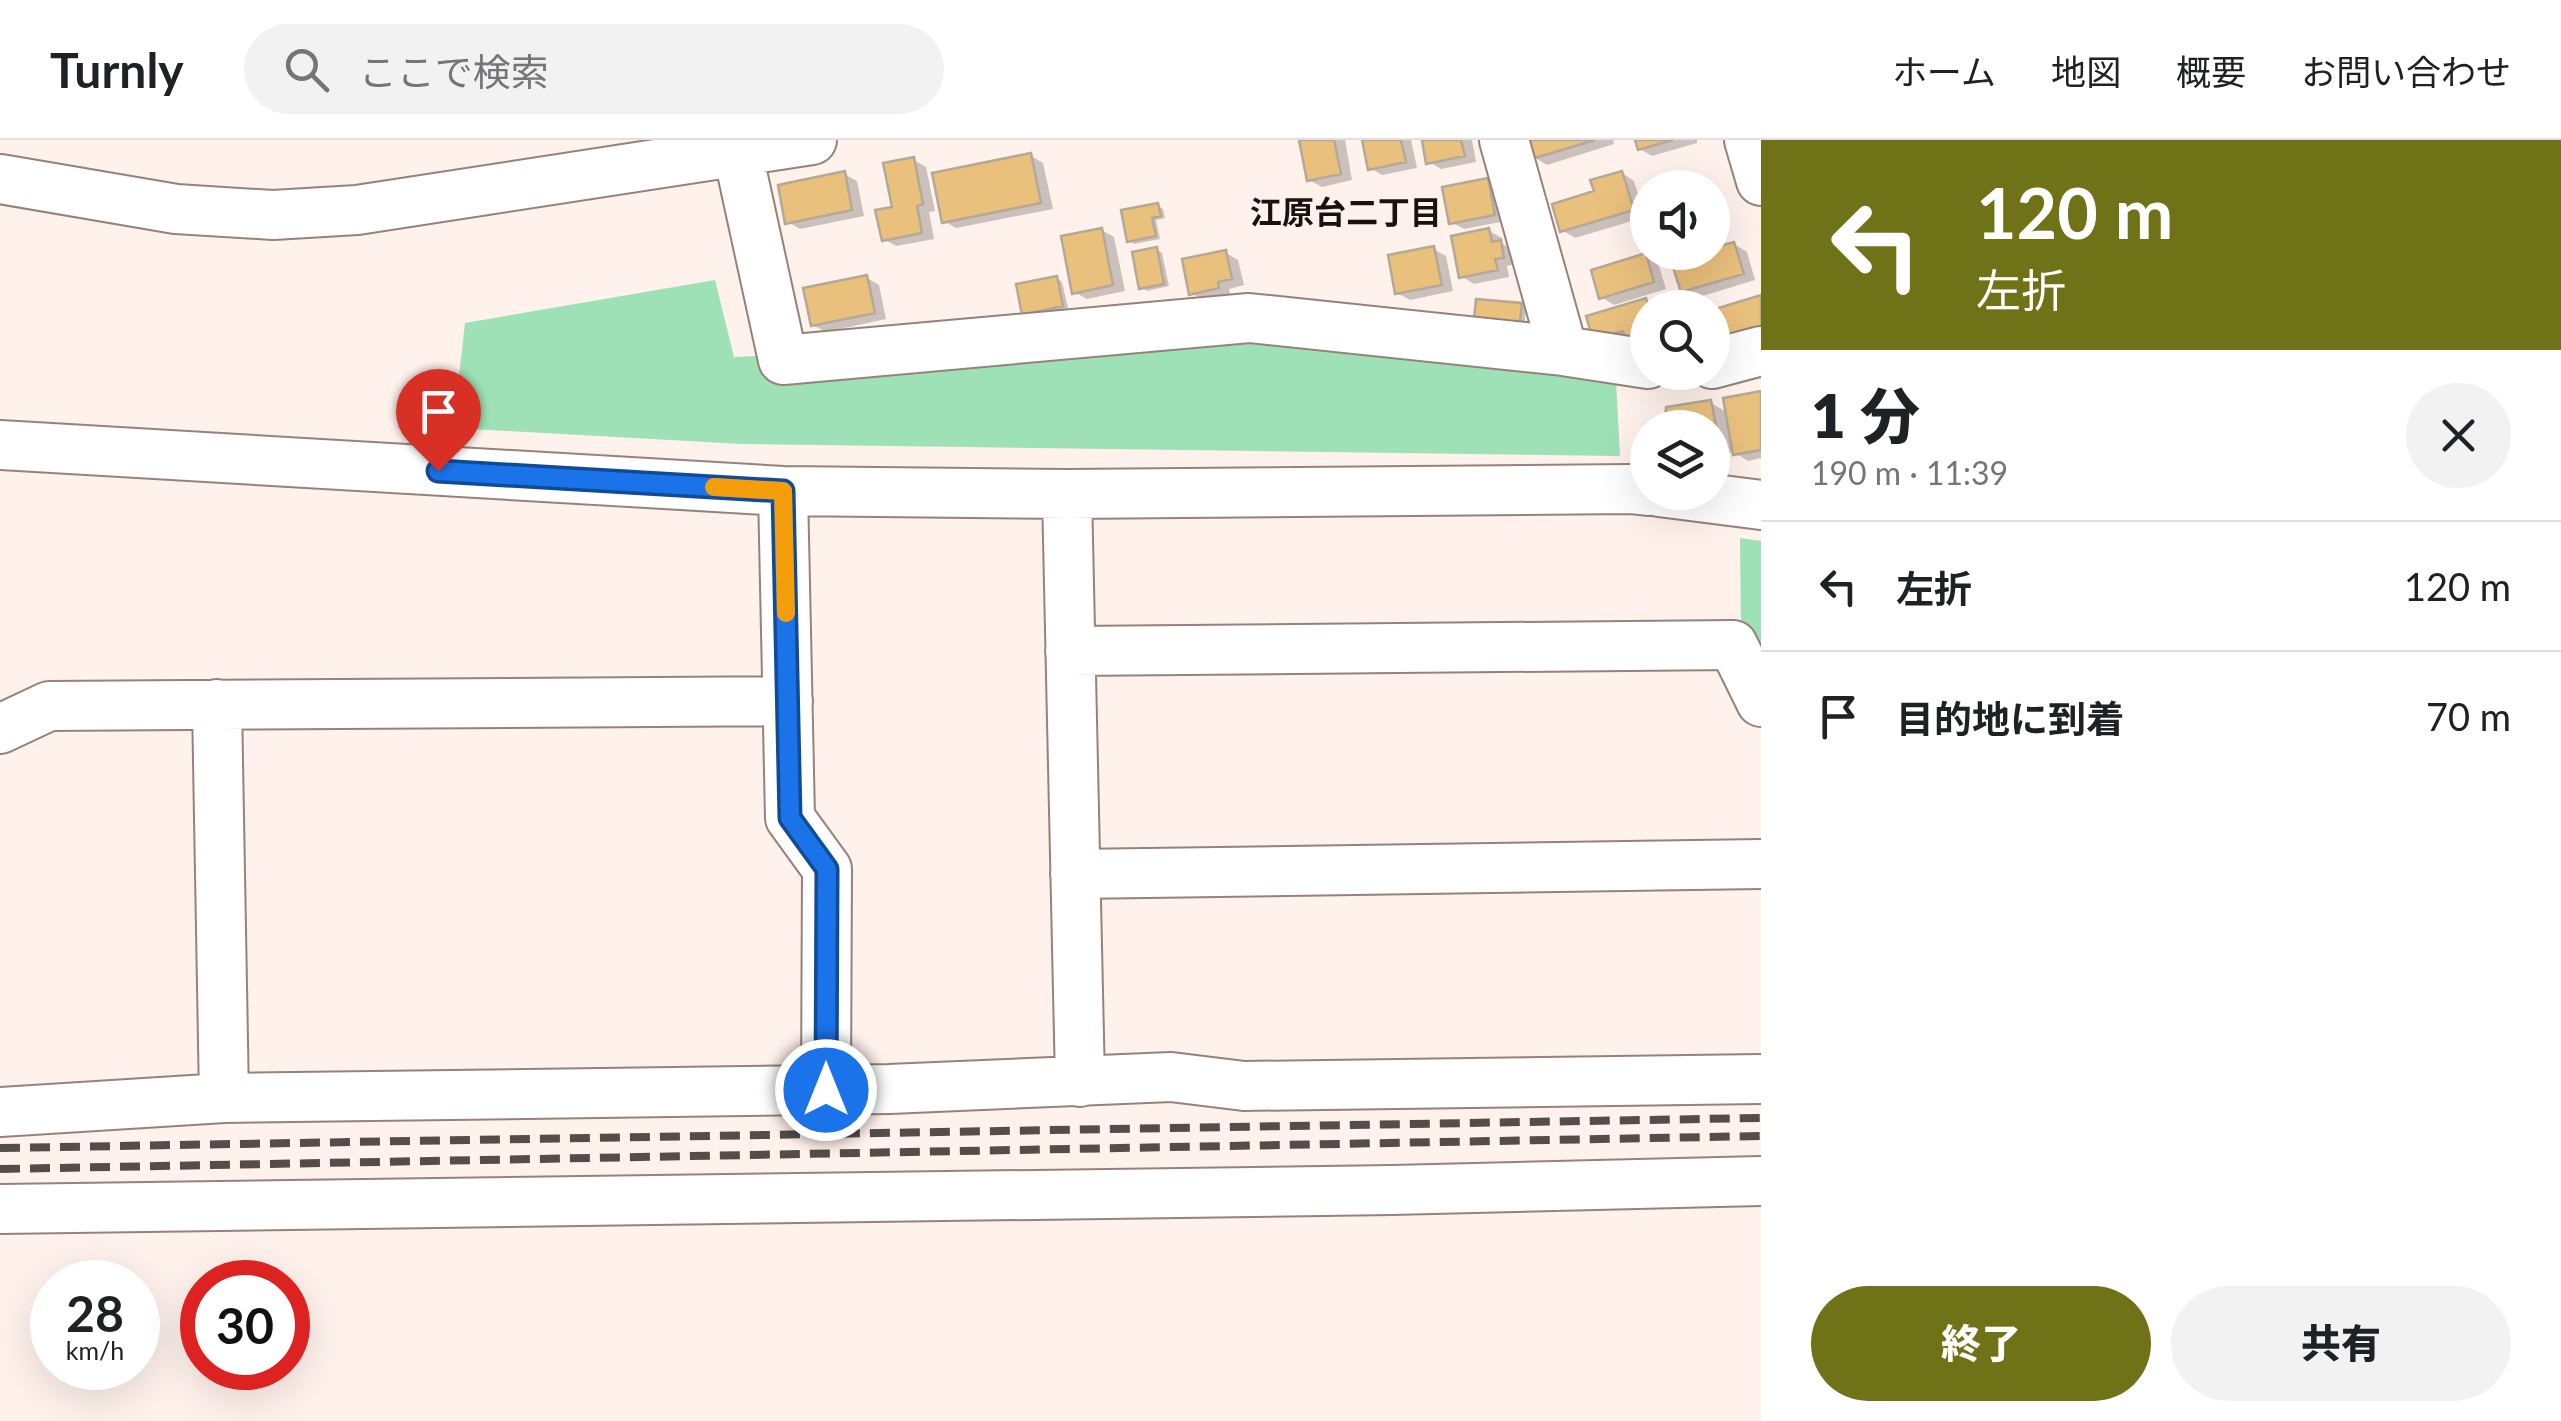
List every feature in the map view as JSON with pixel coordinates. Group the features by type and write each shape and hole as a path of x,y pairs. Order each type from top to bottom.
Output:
{"street":[{"path":"0,149 4,140"},
{"path":"0,179 176,209 273,215 357,210 736,146 812,140"},
{"path":"1504,140 1563,351"},
{"path":"1749,140 1761,181"},
{"path":"736,146 783,360 1249,318 1630,361"},
{"path":"1730,359 1761,350"},
{"path":"0,445 783,491 1067,494 1630,490"},
{"path":"783,491 790,818 827,869 826,1090"},
{"path":"1067,494 1080,1082"},
{"path":"1730,501 1761,505"},
{"path":"1070,651 1733,645 1761,702"},
{"path":"0,729 49,706 788,702"},
{"path":"217,704 224,1098"},
{"path":"1075,874 1761,864"},
{"path":"0,1112 224,1098 826,1090 1171,1078 1244,1086 1761,1079"},
{"path":"0,1209 1352,1191 1761,1181"}],"green space":[{"path":"715,280 734,357 1252,333 1616,381 1620,456 742,444 453,428 465,323"},
{"path":"1740,538 1761,541 1761,669 1741,629"}],"building":[{"path":"1299,140 1334,140 1341,174 1307,181"},
{"path":"1362,140 1401,140 1406,162 1368,170"},
{"path":"1422,140 1461,140 1465,156 1426,164"},
{"path":"1526,140 1595,140 1532,159"},
{"path":"1635,140 1673,140 1638,150"},
{"path":"1031,153 1041,203 942,223 932,173"},
{"path":"914,157 923,204 917,206 922,233 882,241 875,210 892,207 883,163"},
{"path":"845,171 852,210 785,224 778,185"},
{"path":"1622,171 1630,211 1560,232 1552,204 1594,191 1590,180"},
{"path":"1488,178 1495,215 1449,224 1442,187"},
{"path":"1158,203 1161,216 1152,218 1156,236 1127,242 1121,210"},
{"path":"1102,228 1113,285 1072,294 1061,236"},
{"path":"1489,228 1492,242 1501,240 1504,258 1495,259 1498,270 1459,278 1451,236"},
{"path":"1734,242 1744,274 1680,290 1674,270 1730,270 1730,243"},
{"path":"1434,246 1442,285 1395,294 1388,255"},
{"path":"1157,247 1164,284 1139,289 1132,252"},
{"path":"1226,250 1232,279 1218,282 1219,288 1189,295 1182,259"},
{"path":"1630,258 1630,270 1651,270 1654,282 1599,299 1591,270"},
{"path":"867,275 875,313 811,326 803,288"},
{"path":"1057,276 1063,306 1022,315 1016,284"},
{"path":"1761,295 1761,332 1730,341 1730,304"},
{"path":"1476,299 1522,303 1519,332 1473,328"},
{"path":"1630,303 1630,344 1627,345 1623,331 1593,340 1586,316"},
{"path":"1761,391 1761,450 1733,455 1730,410 1725,410 1723,398"},
{"path":"1711,400 1713,410 1666,410"}],"railway":[{"path":"0,1148 1761,1118"},
{"path":"0,1169 1761,1136"}],"slow traffic":[{"path":"714,487 783,491 786,613"}],"district":[{"name":"江原台二丁目","path":"1346,211"}],"route":[{"path":"438,471 783,491 790,818 827,869 826,1090"}]}
